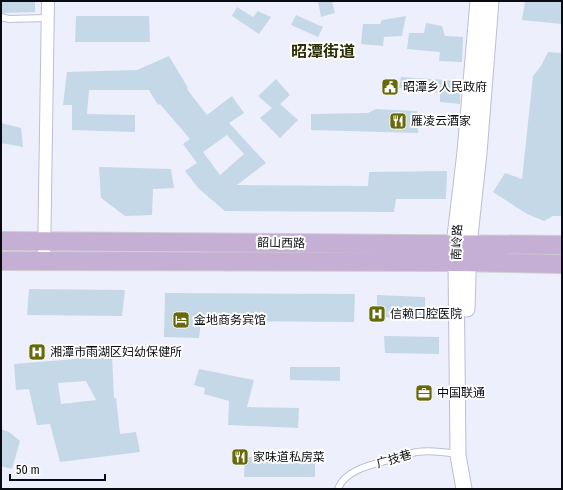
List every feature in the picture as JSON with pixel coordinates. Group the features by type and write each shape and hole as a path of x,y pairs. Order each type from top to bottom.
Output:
{"main road":[{"name":"韶山西路","path":"1,241 45,241 462,254 562,264"},
{"name":"韶山西路","path":"1,261 44,262 462,254 562,245"}],"street":[{"path":"44,262 48,1"},
{"name":"南岭路","path":"464,486 458,454 462,254 465,152 478,1"},
{"name":"南岭路","path":"464,486 468,456 467,305 462,254 479,152 491,1"}],"lane":[{"path":"1,17 9,19 47,18"},
{"name":"广技巷","path":"338,489 340,484 354,472 365,467 417,452 442,452 458,454"}],"building":[{"path":"1,1 35,1 35,12 1,13"},
{"path":"318,1 332,1 335,13 321,17"},
{"path":"525,1 562,1 562,24 522,20"},
{"path":"237,7 253,17 258,11 271,17 259,34 232,16"},
{"path":"296,15 323,27 318,37 291,25"},
{"path":"76,16 149,16 150,42 75,42"},
{"path":"406,16 402,36 384,37 383,46 361,44 363,24 380,24 382,20"},
{"path":"426,23 442,26 445,36 463,37 462,62 439,61 440,52 407,49 409,33 424,33"},
{"path":"548,52 562,53 562,216 553,216 544,221 527,214 493,192 505,173 522,179 533,76 541,66"},
{"path":"169,56 188,88 187,89 207,115 232,96 244,113 229,123 266,163 237,185 368,186 369,172 447,171 446,199 396,199 394,212 225,211 199,189 185,171 197,163 183,144 190,139 160,104 158,105 149,90 89,90 87,114 135,115 135,132 72,130 72,105 63,105 67,72 137,70","holes":["227,135 244,154 220,175 203,152"]},
{"path":"401,77 460,81 460,104 440,102 440,93 399,88"},
{"path":"276,79 290,95 280,104 298,120 280,138 260,118 272,108 258,96"},
{"path":"376,109 417,111 418,133 311,130 311,114 368,113"},
{"path":"1,123 21,128 23,147 1,143"},
{"path":"99,167 171,169 174,188 153,189 152,215 125,216 101,198"},
{"path":"29,289 125,290 122,316 27,315"},
{"path":"165,293 355,294 354,322 201,321 199,338 164,337"},
{"path":"377,295 425,297 425,318 377,317"},
{"path":"384,336 439,337 439,354 385,353"},
{"path":"112,356 114,398 116,398 120,434 136,432 140,452 60,462 50,424 37,425 29,389 16,390 14,364","holes":["86,381 96,400 61,404 58,383"]},
{"path":"290,367 340,367 340,381 290,380"},
{"path":"199,369 254,380 247,407 299,408 298,428 228,425 229,401 204,394 205,388 194,385"},
{"path":"1,429 9,432 20,441 12,469 1,466"},
{"path":"245,457 315,457 315,477 244,477"}],"place":[{"name":"昭潭乡人民政府","path":"390,87"},
{"name":"雁凌云酒家","path":"398,121"},
{"name":"信赖口腔医院","path":"377,314"},
{"name":"金地商务宾馆","path":"181,320"},
{"name":"湘潭市雨湖区妇幼保健所","path":"37,352"},
{"name":"中国联通","path":"424,393"},
{"name":"家味道私房菜","path":"240,457"}],"district":[{"name":"昭潭街道","path":"323,51"}]}
